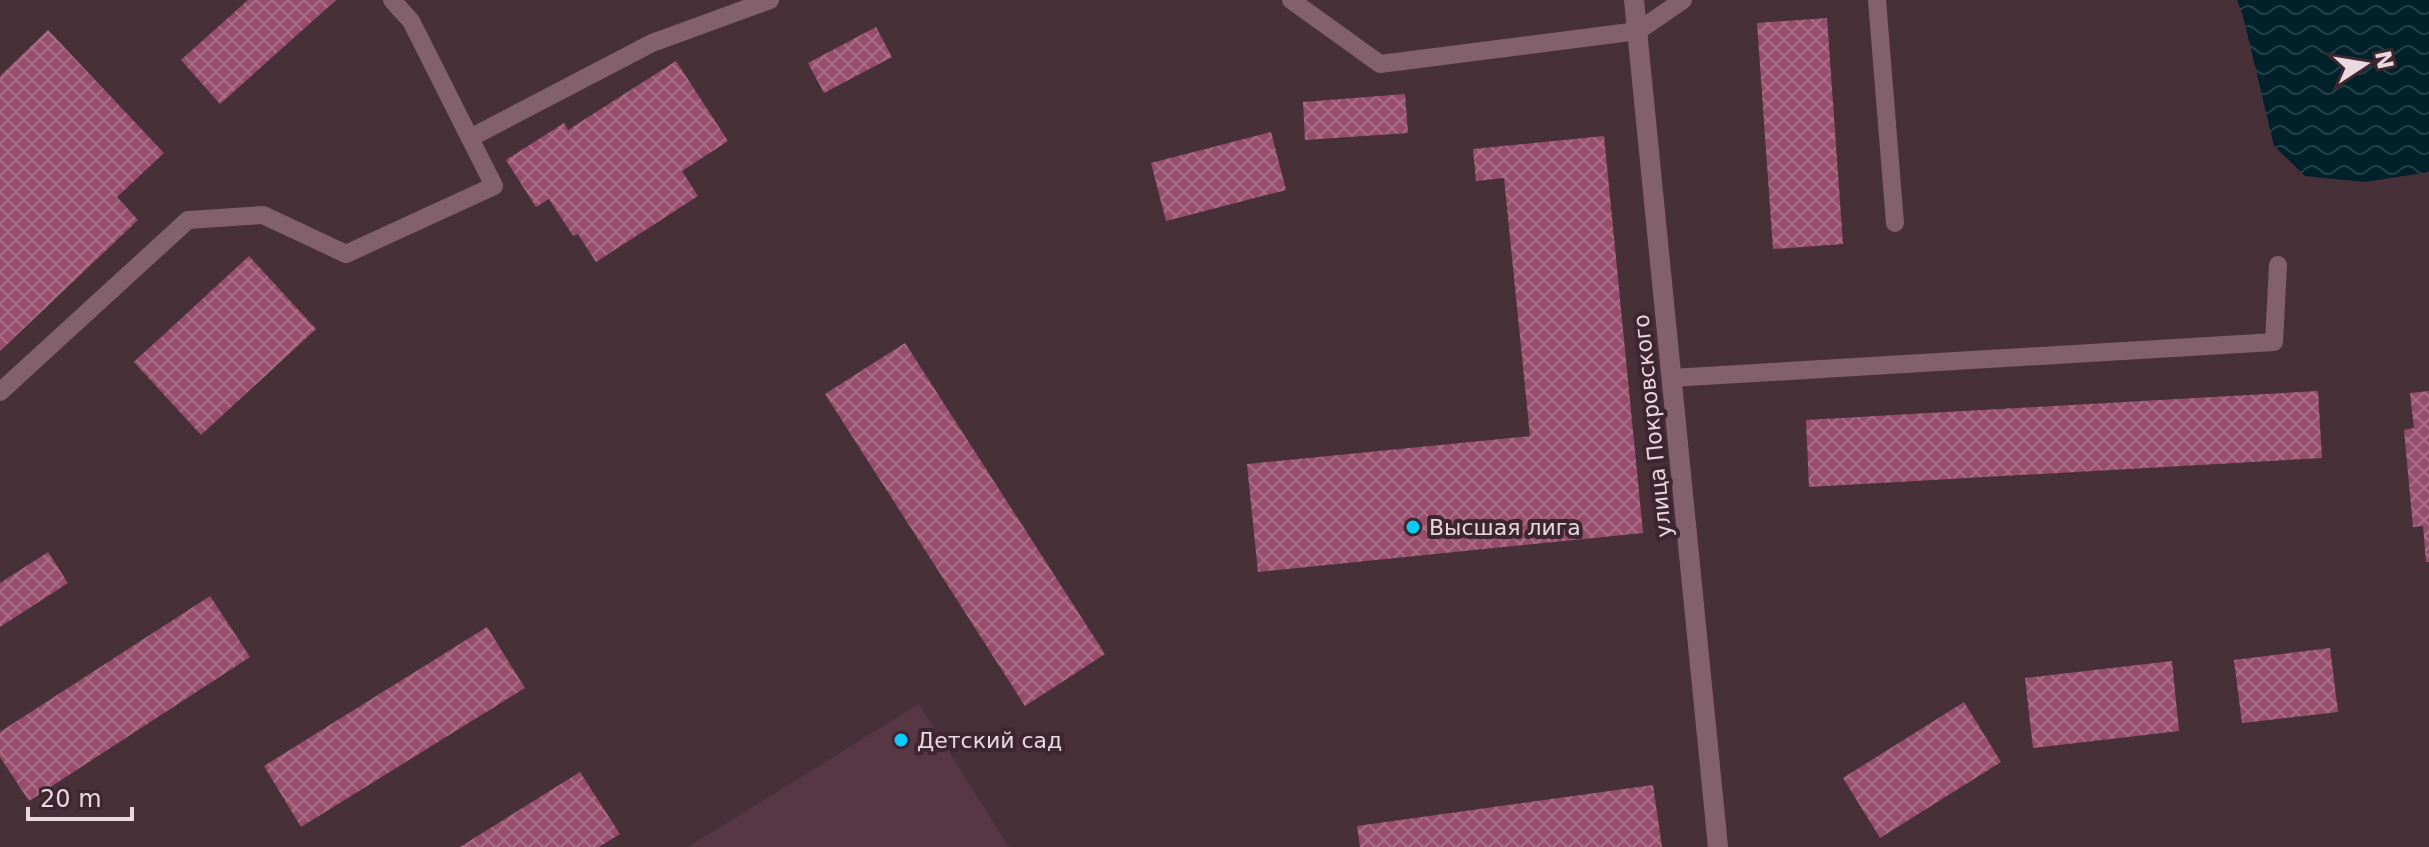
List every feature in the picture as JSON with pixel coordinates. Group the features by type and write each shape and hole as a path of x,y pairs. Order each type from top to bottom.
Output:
{"street":[{"name":"улица Покровского","path":"1634,0 1718,847"}],"lane":[{"path":"0,392 188,220 263,215 346,254 494,186 411,21 392,0"},
{"path":"470,138 652,43 770,0"},
{"path":"1291,0 1380,64 1638,31 1683,0 1696,0"},
{"path":"1877,0 1895,223"},
{"path":"1671,378 2274,342 2278,265"}],"shaded area":[{"name":"Детский сад","path":"919,704 1009,847 688,847"}],"water":[{"path":"2237,0 2429,0 2429,172 2365,182 2305,176 2274,146"}],"building":[{"path":"248,0 336,0 220,104 181,60"},
{"path":"1827,18 1843,244 1773,249 1757,23"},
{"path":"876,27 892,57 824,93 808,63"},
{"path":"48,30 164,153 117,197 138,220 0,351 0,76"},
{"path":"676,61 728,141 682,171 698,196 596,262 578,234 573,236 549,199 536,207 506,160 564,123 568,130"},
{"path":"1405,94 1408,133 1305,140 1303,102"},
{"path":"1271,132 1286,190 1166,221 1151,163"},
{"path":"1604,136 1643,533 1258,572 1247,464 1530,436 1504,178 1476,181 1473,149"},
{"path":"249,256 316,329 201,435 134,362"},
{"path":"905,343 1105,654 1025,706 825,394"},
{"path":"2318,391 2322,458 1809,487 1806,420"},
{"path":"2429,391 2429,562 2426,562 2423,526 2413,527 2404,430 2414,428 2410,393"},
{"path":"48,552 68,583 0,627 0,583"},
{"path":"210,596 250,657 29,801 0,757 0,732"},
{"path":"487,627 525,688 301,827 264,766"},
{"path":"2330,648 2338,712 2242,723 2234,660"},
{"path":"2172,661 2179,731 2033,748 2025,678"},
{"path":"1964,702 2001,762 1880,838 1843,778"},
{"path":"580,772 620,834 599,847 460,847"},
{"path":"1653,785 1662,847 1360,847 1357,826"}],"place":[{"name":"Высшая лига","path":"1413,527"},
{"name":"Детский сад","path":"901,740"}]}
